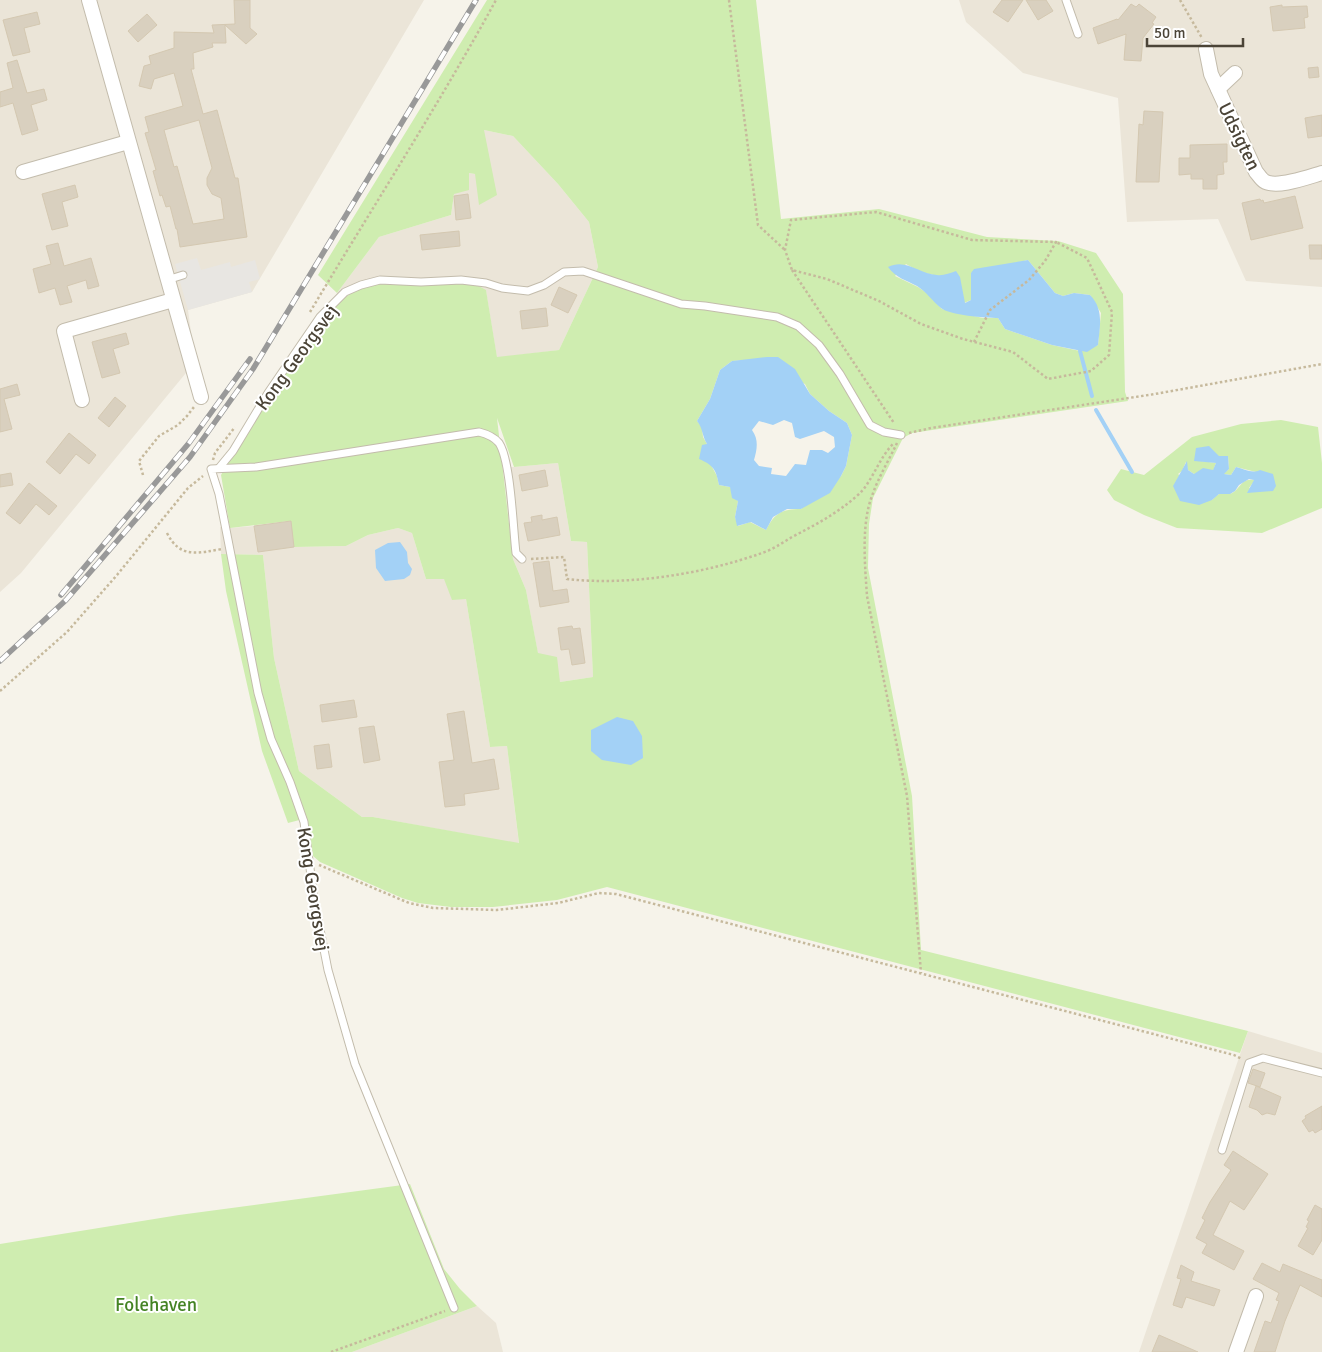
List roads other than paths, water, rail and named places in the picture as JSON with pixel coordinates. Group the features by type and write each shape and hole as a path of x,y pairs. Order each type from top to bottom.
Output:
{"street":[{"path":"89,0 200,397"},
{"name":"Udsigten","path":"1206,49 1211,74 1256,172 1263,181 1283,183 1322,173"},
{"name":"Udsigten","path":"1218,89 1235,73"},
{"path":"23,172 128,142"},
{"path":"82,400 64,332 173,300"},
{"path":"1236,1352 1256,1296"}],"lane":[{"path":"1066,0 1078,34"},
{"name":"Kong Georgsvej","path":"454,1308 356,1064 343,1027 324,952 314,899 304,822 290,782 271,739 258,693 215,469 233,451 268,393 320,317 345,292 380,280 421,282 461,280 486,282 502,288 528,291 544,285 564,272 583,271 681,304 704,306 784,320 798,326 819,345 840,374 870,425 884,432 901,435"},
{"path":"167,280 183,275"},
{"path":"215,469 256,467 479,432 488,434 498,443 506,458 516,553 522,559"},
{"path":"1222,1150 1249,1063 1263,1058 1322,1073"}],"water":[{"path":"1028,260 1055,293 1063,296 1074,293 1090,295 1097,306 1100,318 1098,345 1087,352 1052,345 1005,329 998,318 952,313 941,308 921,288 898,276 888,267 901,264 930,274 939,275 956,271 960,277 965,303 971,300 971,273 974,269"},
{"path":"778,357 795,369 810,394 829,411 847,423 852,435 846,466 830,493 801,509 787,509 773,517 766,530 751,522 737,526 735,517 738,501 732,498 730,487 719,485 713,468 708,463 699,459 702,445 707,444 697,421 710,399 720,370 732,361","holes":["784,420 792,423 795,437 800,439 824,431 834,437 835,447 828,453 822,450 810,450 806,465 795,464 786,476 771,474 772,468 759,466 754,460 757,445 756,437 752,430 759,421 773,425"]},
{"path":"1209,446 1219,456 1228,456 1229,469 1224,474 1231,475 1236,467 1251,471 1260,470 1273,474 1276,486 1273,491 1247,493 1254,480 1249,479 1230,494 1219,494 1212,500 1199,505 1180,501 1173,486 1187,461 1188,470 1194,474 1203,468 1213,470 1216,463 1194,461 1196,448"},
{"path":"400,542 407,552 408,563 412,569 410,575 404,579 385,581 376,568 375,550 388,543"},
{"path":"617,717 633,721 642,736 643,758 631,765 602,760 591,751 591,730"}],"waterway":[{"path":"1080,351 1092,396"},
{"path":"1096,410 1132,472"}],"railway":[{"path":"0,661 66,600 190,457 253,369 476,0"},
{"path":"61,595 189,443 250,359"}],"park label":[{"name":"Folehaven","path":"156,1304"}]}
